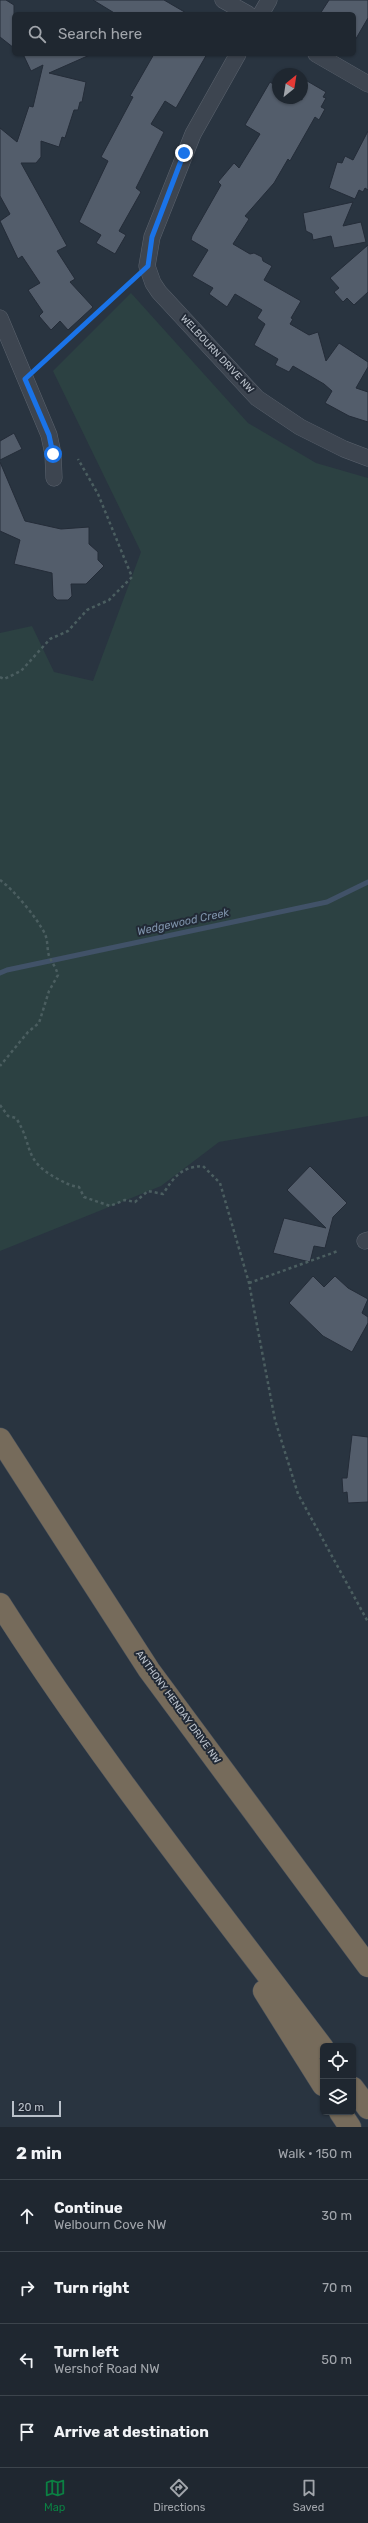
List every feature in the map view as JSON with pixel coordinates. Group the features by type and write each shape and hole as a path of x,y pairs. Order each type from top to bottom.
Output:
{"highway":[{"name":"ANTHONY HENDAY DRIVE NW","path":"0,1439 150,1670 368,1966"},
{"path":"0,1604 35,1658 181,1859 320,2044"},
{"path":"181,1859 320,2080"},
{"path":"356,2092 368,2108"},
{"path":"342,2115 350,2127"}],"street":[{"path":"223,0 244,12"},
{"path":"262,12 269,0"},
{"path":"148,266 152,237 184,153 237,56"},
{"path":"319,56 368,84"},
{"name":"WELBOURN DRIVE NW","path":"148,266 153,283 159,292 257,398 300,427 344,449 368,458"},
{"path":"0,318 49,435 53,454 54,478"}],"path":[{"path":"25,379 148,266"},
{"path":"0,677 4,679 21,671 50,639 68,631 87,610 109,600 132,576 98,494 78,459"},
{"path":"0,880 7,885 31,912 46,935 49,956 56,964 58,975 49,991 39,1023 28,1032 0,1066"},
{"path":"0,1105 8,1116 16,1118 22,1127 29,1152 40,1168 71,1186 79,1187 84,1197 110,1206 125,1200 135,1202 148,1191 163,1194 176,1175 194,1166 203,1166 220,1183 249,1283 275,1420 298,1494 368,1622"},
{"path":"249,1283 338,1251"}],"green space":[{"path":"131,293 248,423 316,463 368,478 368,1116 219,1142 161,1186 0,1251 0,633 32,626 54,672 93,681 141,552 53,371"}],"building":[{"path":"0,0 6,0 14,5 14,12 12,12 12,46 0,37"},
{"path":"93,0 164,0 185,12 113,12"},
{"path":"329,0 368,0 368,18 356,39 356,12 321,12"},
{"path":"24,56 87,56 49,73 86,82 82,102 80,102 78,110 74,110 65,138 62,137 59,147 41,141 41,157 36,163 21,163 67,246 57,251 75,279 70,282 93,307 68,330 60,321 51,330 39,316 43,312 28,290 40,283 22,256 18,259 0,221 10,214 0,196 0,128 17,142 29,106 33,107 43,65 31,71"},
{"path":"153,56 206,56 176,108 165,101 151,124 164,132 136,188 141,192 119,231 126,235 115,254 96,243 101,235 79,222 108,161 101,157 133,97 130,96"},
{"path":"270,82 272,83 272,104 308,104 308,82 326,92 323,97 326,98 321,107 325,109 319,120 315,117 290,161 288,159 274,183 245,216 249,219 233,244 250,254 254,253 262,257 263,261 272,266 264,280 301,301 291,318 293,319 290,324 309,335 318,332 326,361 339,343 368,362 368,367 356,388 368,392 368,422 349,416 325,403 332,391 324,384 293,366 289,372 275,365 278,359 254,345 265,324 257,318 262,310 235,294 227,307 209,294 213,288 192,276 208,250 191,240 192,236 221,185 218,182 234,163 239,168 260,134 245,125"},
{"path":"368,131 368,190 365,188 363,192 359,190 355,199 329,188 337,162 342,163 345,156 353,160"},
{"path":"353,202 343,226 361,222 366,242 334,248 331,236 313,240 312,234 306,231 303,213"},
{"path":"368,245 368,292 354,305 347,298 343,302 334,292 339,288 330,278"},
{"path":"14,433 22,449 0,460 0,441"},
{"path":"0,462 25,521 61,529 89,527 89,544 98,552 98,560 104,566 86,584 71,584 72,596 68,600 57,600 53,596 52,573 14,564 20,540 0,531"},
{"path":"310,1166 347,1203 333,1217 325,1248 314,1246 310,1262 273,1253 284,1218 326,1228 287,1190"},
{"path":"313,1276 324,1287 335,1276 348,1288 368,1299 362,1313 368,1317 368,1323 352,1352 323,1336 289,1303"},
{"path":"352,1435 368,1437 368,1502 348,1503 347,1492 343,1493 342,1478 347,1478"}],"waterway":[{"name":"Wedgewood Creek","path":"0,973 7,970 327,902 368,882"}],"route":[{"path":"53,454 49,435 25,379 148,266 148,254 152,237 184,153"}]}
